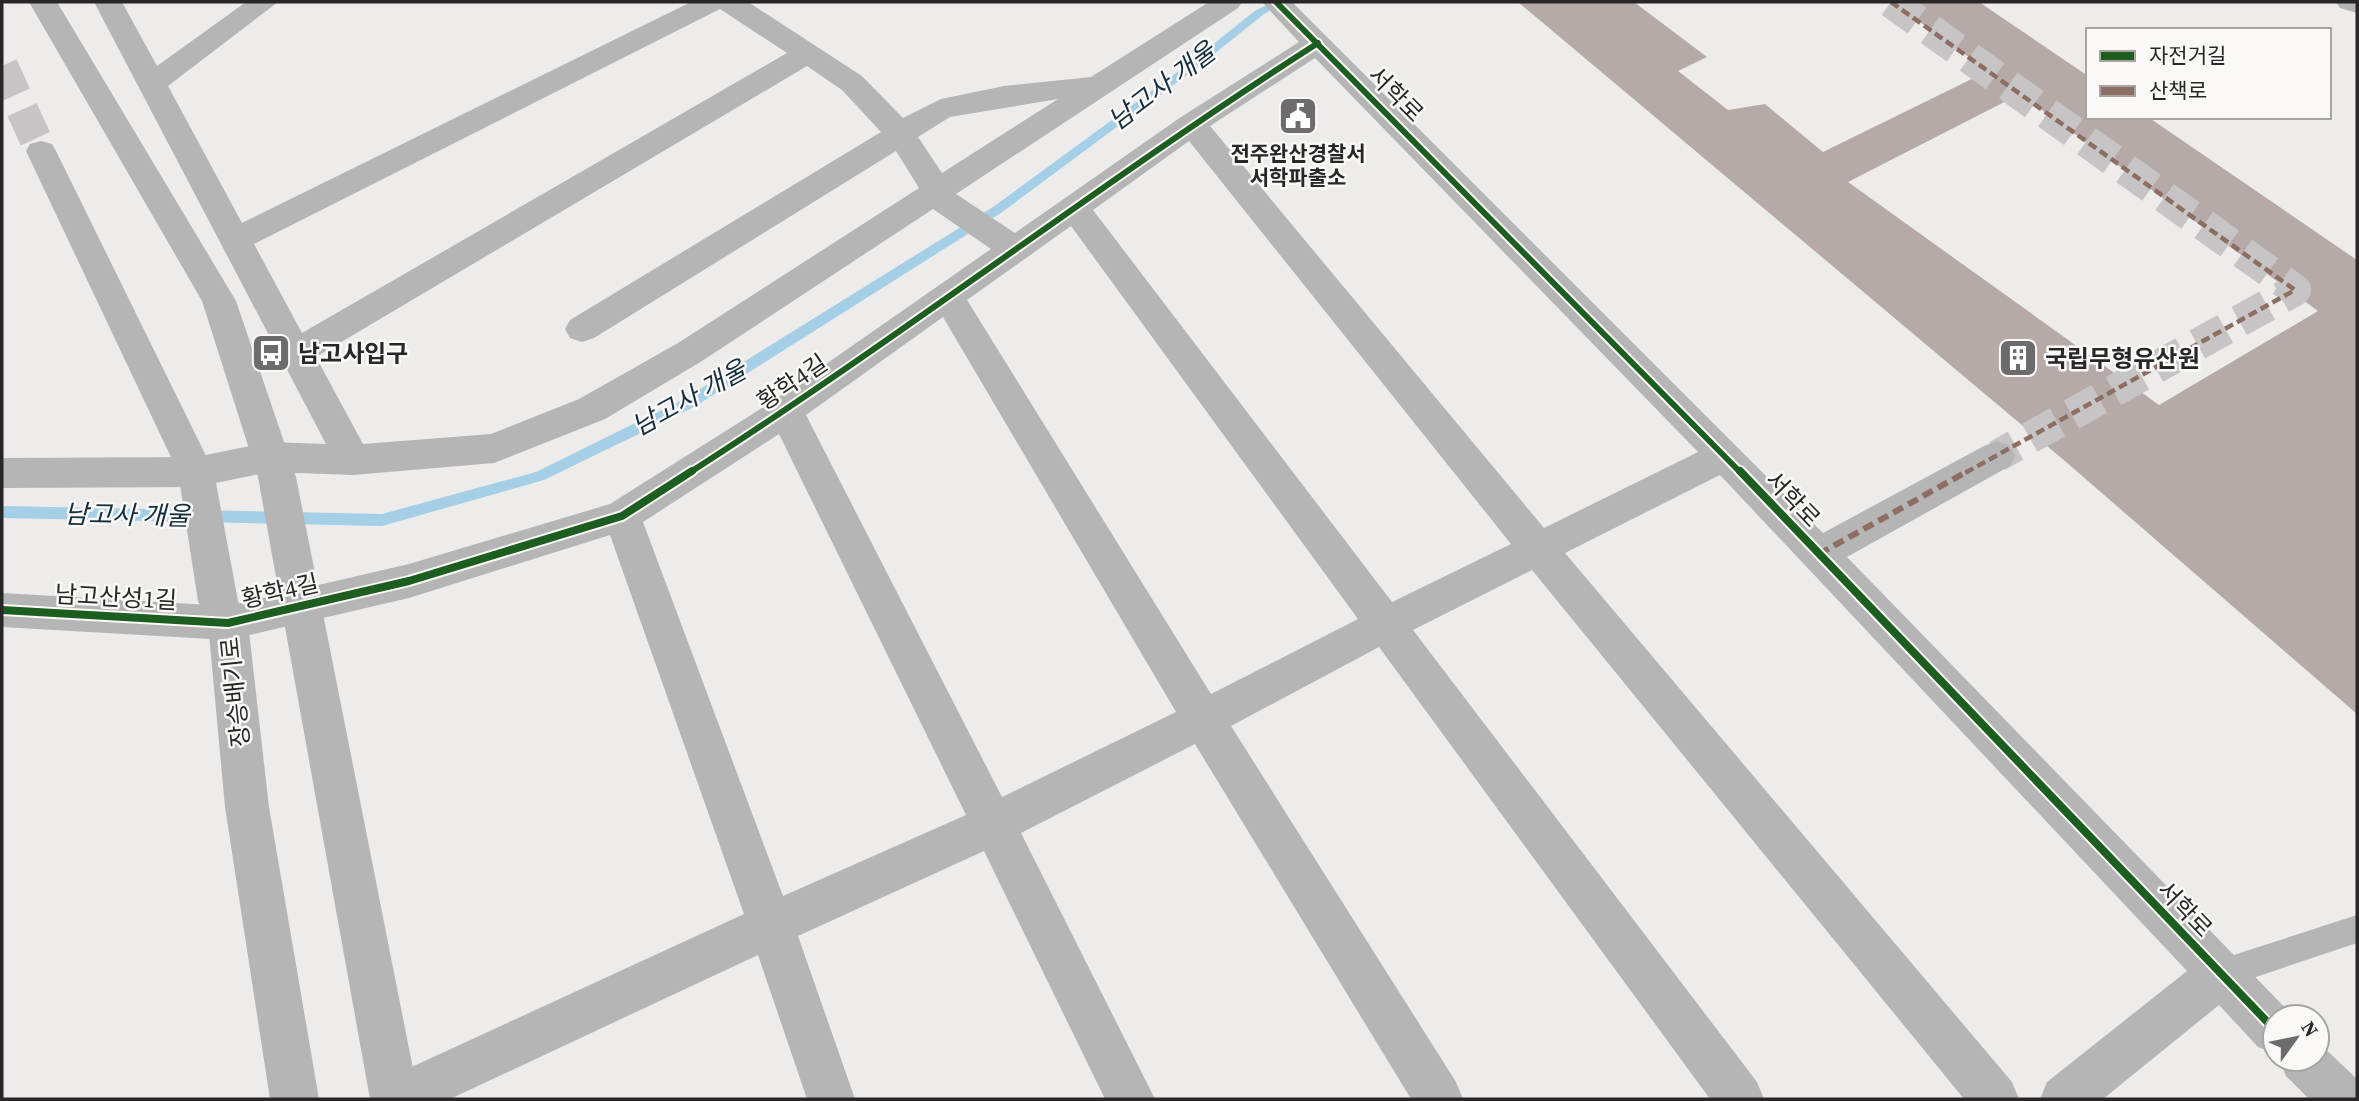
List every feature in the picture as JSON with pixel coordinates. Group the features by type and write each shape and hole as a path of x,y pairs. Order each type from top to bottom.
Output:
{"street":[{"path":"43,2 219,301 273,467 395,1099 992,825 1384,625 1725,456"},
{"path":"108,2 150,85 297,352 353,460"},
{"path":"150,85 264,2"},
{"path":"236,240 712,2"},
{"path":"729,2 852,83 899,132 948,201 1004,243"},
{"path":"2,473 197,483 273,467 494,448 592,409 948,201 1097,85 1228,2"},
{"path":"2350,2 2357,5"},
{"name":"서학로","path":"1283,9 1725,456 2261,1016"},
{"name":"황학4길","path":"223,612 300,606 409,581 622,516 786,411 948,298 1004,243 1074,207 1192,124 1318,43"},
{"path":"297,352 807,54"},
{"path":"582,329 899,132 941,109 1004,96 1097,85"},
{"path":"1192,124 1539,550 1995,1099"},
{"name":"장승배기로","path":"41,151 197,483 223,612 247,807 295,1099"},
{"path":"1074,207 1740,1099"},
{"path":"948,298 1203,719 1439,1099"},
{"path":"786,411 1130,1099"},
{"path":"1819,554 1997,456"},
{"path":"622,516 771,925 831,1099"},
{"name":"남고산성1길","path":"2,610 223,612"},
{"path":"2063,1099 2220,974"},
{"path":"2317,1073 2343,1099"}],"lane":[{"path":"2220,974 2357,929"}],"building":[{"name":"국립무형유산원","path":"1518,2 1634,2 1707,57 1678,71 1728,110 1765,104 1823,152 1988,71 1892,2 1979,2 2086,75 2086,119 2151,119 2357,260 2357,714 2066,462","holes":["2020,94 2318,311 2159,405 1848,182"]}],"waterway":[{"name":"남고사 개울","path":"2,512 382,520 539,476 689,403 997,210 1195,64 1260,12 1280,2"}],"tunnel":[{"path":"1891,2 2295,290 1997,456"},
{"path":"2,66 41,151"}],"marked path":[{"path":"1819,554 2295,290 1891,2"}],"cycle path":[{"path":"1276,2 1725,456 2261,1015"},
{"path":"2,610 228,623 409,581 622,516 786,411 1192,124 1318,43"}],"place":[{"name":"전주완산경찰서 서학파출소","path":"1298,116"},
{"name":"남고사입구","path":"271,353"},
{"name":"국립무형유산원","path":"2018,358"}]}
